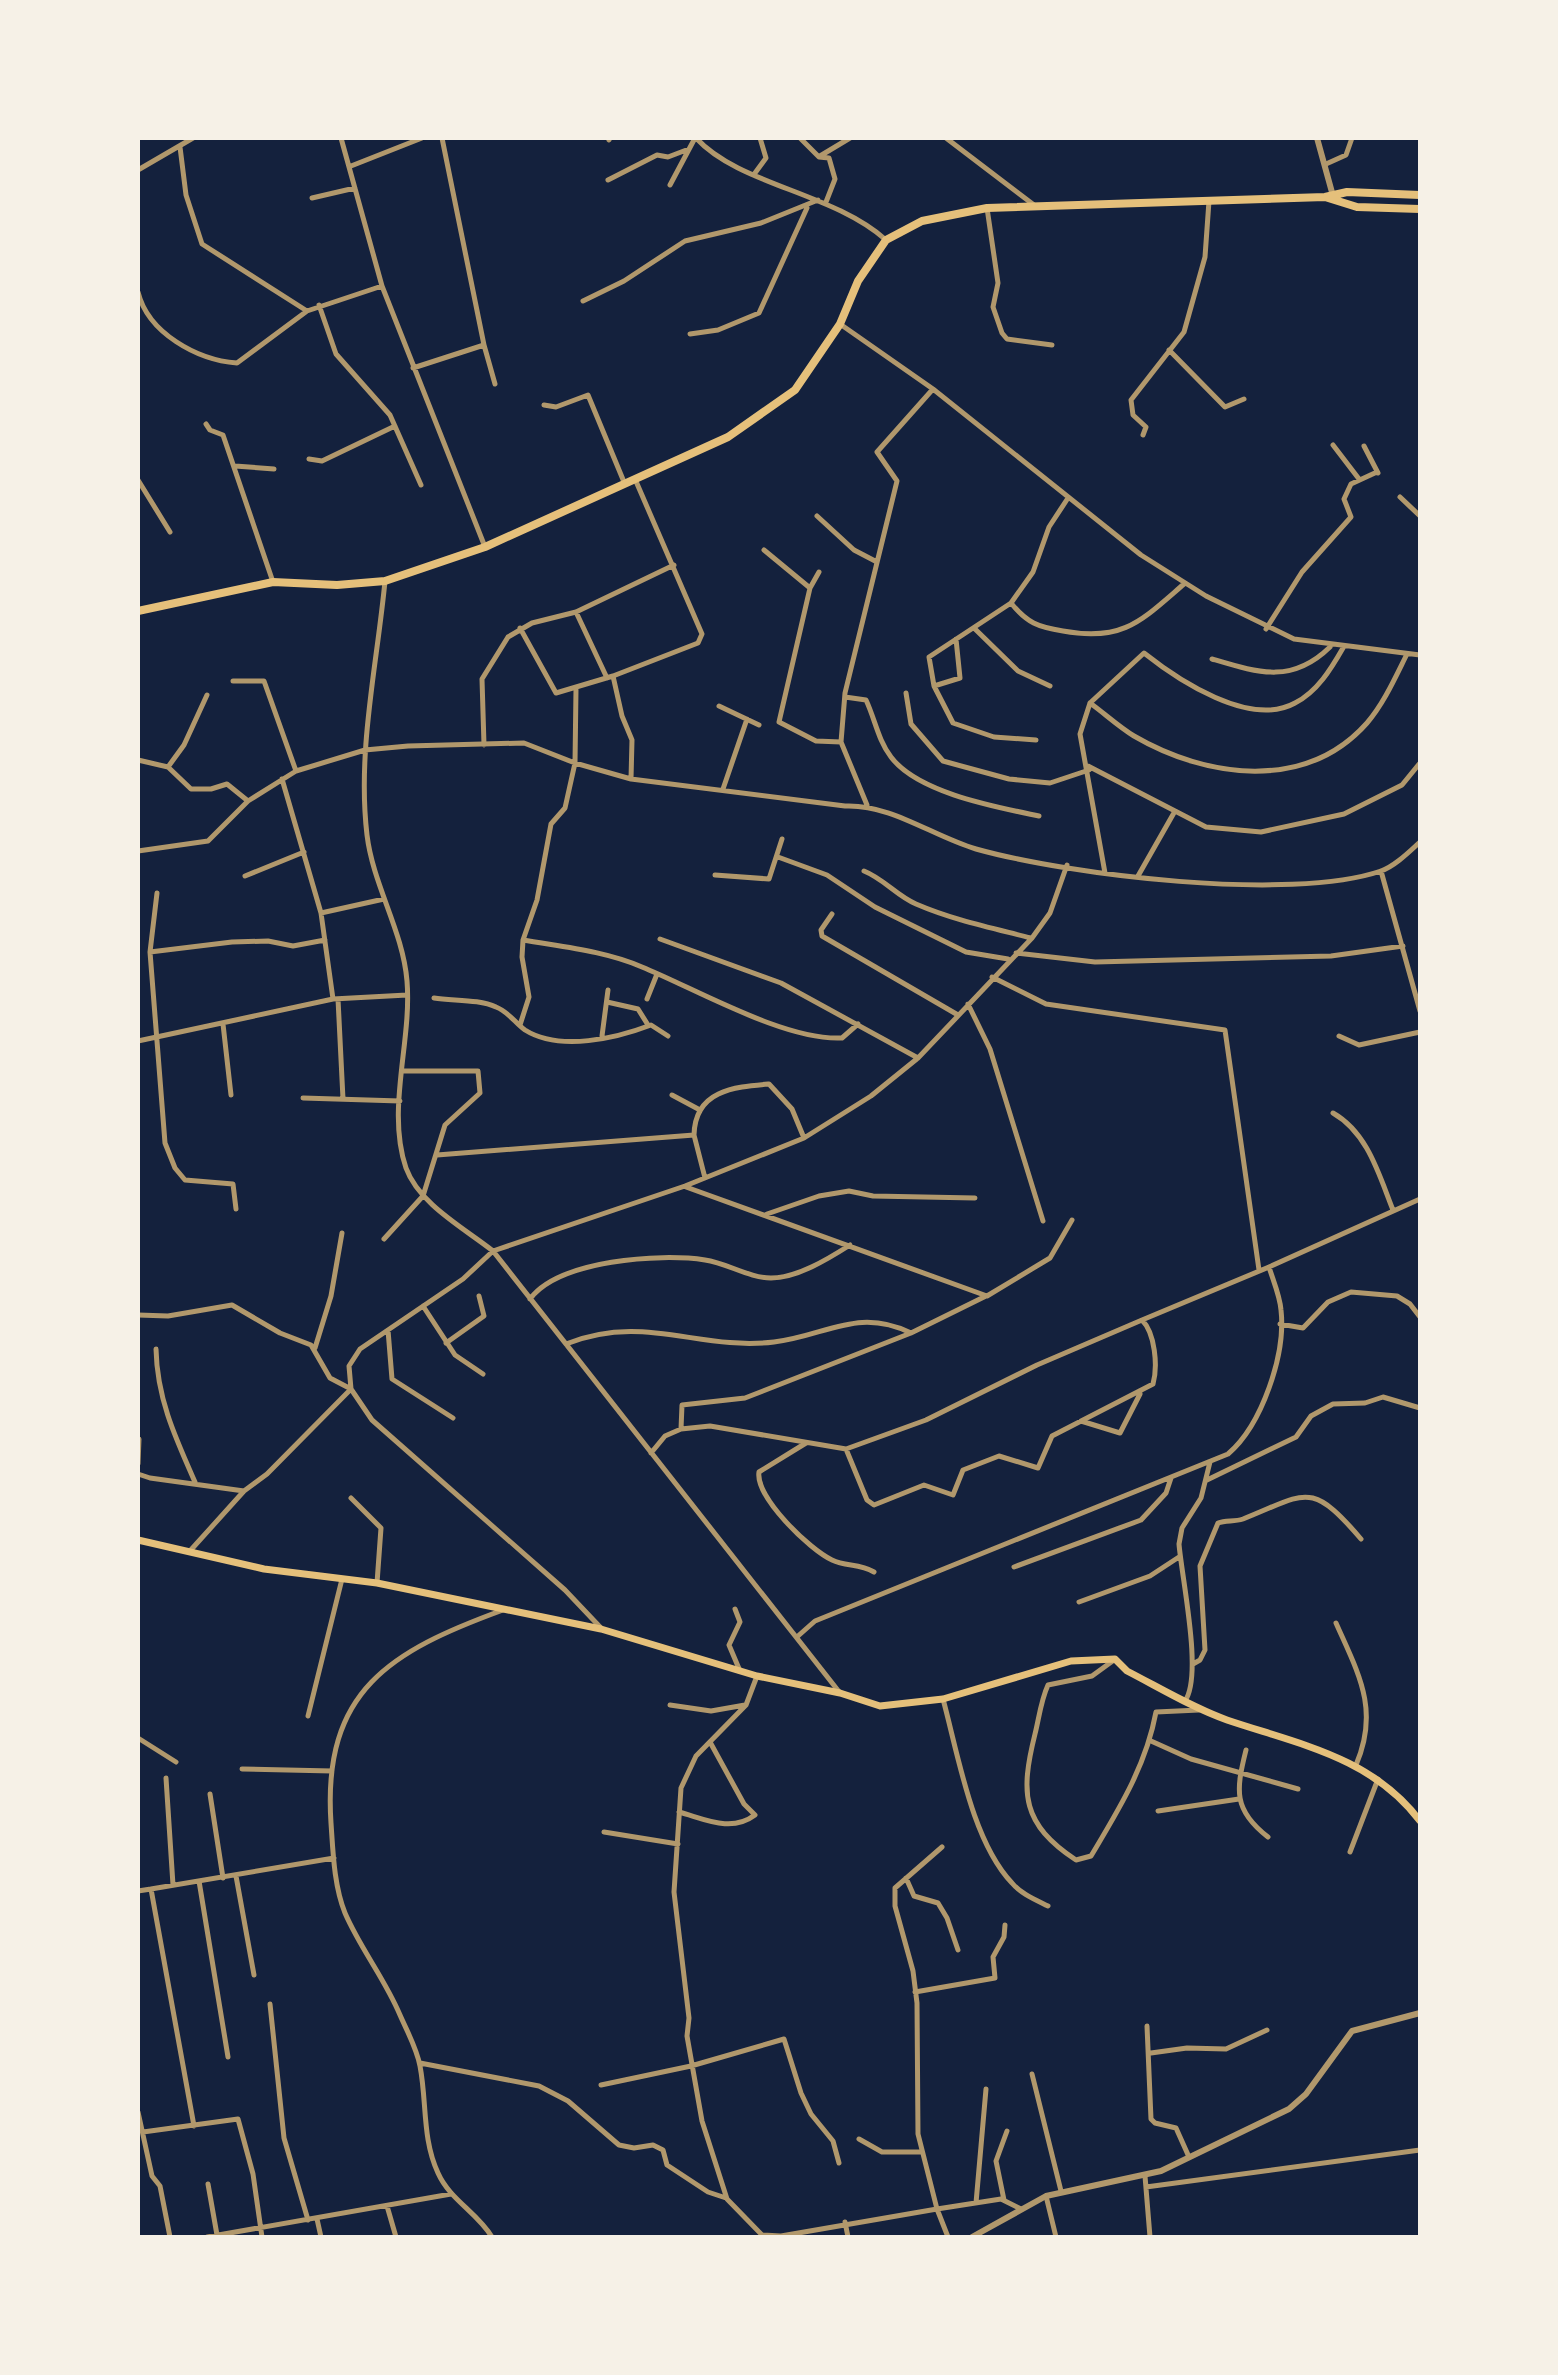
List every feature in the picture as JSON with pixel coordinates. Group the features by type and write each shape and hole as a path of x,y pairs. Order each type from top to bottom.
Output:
{"highway":[{"path":"138,611 273,582 337,585 385,581 485,547 744,428 795,390 840,324 858,281 886,240 922,221 987,208 1420,195"},
{"path":"1331,198 1420,209"}],"main road":[{"path":"138,1540 264,1569 377,1583 601,1629 757,1676 840,1693 880,1706 943,1699 1071,1661 1115,1659 1127,1671 1185,1701 1356,1765 1378,1779 1420,1821"}],"street":[{"path":"138,170 193,138"},
{"path":"341,138 382,286 485,547"},
{"path":"351,166 422,138"},
{"path":"442,138 484,345 495,384"},
{"path":"670,185 695,138 714,154 865,221 886,240"},
{"path":"755,173 766,158 760,138"},
{"path":"800,138 819,157 829,158 835,179 826,202"},
{"path":"819,157 850,138"},
{"path":"946,138 1036,207"},
{"path":"1317,138 1326,164 1331,198"},
{"path":"1326,164 1346,155 1352,138"},
{"path":"180,147 186,195 202,244 307,311"},
{"path":"608,180 657,155 668,157 689,149"},
{"path":"312,198 355,188"},
{"path":"583,301 636,274 685,241 761,223 818,200"},
{"path":"1143,435 1146,427 1133,415 1131,400 1184,332 1205,257 1209,201"},
{"path":"690,334 718,330 759,313 807,207"},
{"path":"987,208 998,283 993,307 1002,333 1007,339 1052,345"},
{"path":"138,292 139,301 167,336 232,363 247,358 307,311 382,286"},
{"path":"319,305 336,354 390,415 421,485"},
{"path":"840,324 933,389 1068,498 1184,584 1266,629 1294,639 1343,648 1420,655"},
{"path":"413,368 484,345"},
{"path":"1169,350 1225,407 1244,399"},
{"path":"867,805 841,742 845,697 897,481 877,452 933,389"},
{"path":"544,405 556,407 588,395 624,482"},
{"path":"206,424 210,430 221,432 273,582"},
{"path":"309,459 322,461 395,426"},
{"path":"1333,445 1359,479"},
{"path":"1266,629 1302,572 1349,522 1351,517 1344,499 1346,491 1359,479 1378,473 1364,446"},
{"path":"235,466 274,469"},
{"path":"520,628 556,693 610,677 683,650 701,640 699,624 634,477"},
{"path":"138,480 170,532"},
{"path":"1400,497 1420,516"},
{"path":"1036,740 994,737 953,723 934,686 929,657 1011,603 1033,572 1049,527 1068,498"},
{"path":"817,516 854,550 877,562"},
{"path":"764,550 810,588"},
{"path":"484,745 482,679 502,645 520,628 576,612 674,565"},
{"path":"819,572 810,588 779,722 816,741 841,742"},
{"path":"385,581 365,750 368,839 408,979 400,1101 400,1140 407,1170 423,1196 493,1251 840,1693"},
{"path":"1011,603 1025,620 1039,627 1089,636 1111,634 1140,622 1184,584"},
{"path":"576,612 610,677 632,740 631,779"},
{"path":"974,628 1018,671 1050,686"},
{"path":"934,686 960,678 956,639"},
{"path":"1212,659 1249,670 1288,672 1311,665 1331,646"},
{"path":"1105,873 1080,734 1090,703 1144,653 1204,692 1244,706 1278,709 1296,703 1309,692 1328,673 1343,648"},
{"path":"1090,703 1134,736 1176,755 1239,772 1279,772 1320,757 1355,735 1387,694 1407,654"},
{"path":"233,681 264,681 296,771"},
{"path":"520,1025 529,997 522,957 523,940 537,900 551,824 565,808 575,763 576,689"},
{"path":"906,693 911,724 943,761 1009,779 1050,783 1088,768 1206,827 1261,832 1283,830 1344,814 1389,793 1408,780 1420,763"},
{"path":"168,767 184,745 207,695"},
{"path":"845,697 866,700 880,740 903,771 931,785 984,803 1039,816"},
{"path":"719,706 759,725"},
{"path":"723,789 747,719"},
{"path":"138,851 174,849 208,841 248,801 282,779 296,771 365,750 524,743 575,763 631,779 845,806 867,805 978,849 1105,873 1272,884 1320,882 1381,871 1420,842"},
{"path":"138,760 168,767 191,789 211,789 227,784 248,801"},
{"path":"282,779 321,913 335,999 343,1099"},
{"path":"1138,876 1175,811"},
{"path":"715,875 767,880 778,857 782,839"},
{"path":"245,876 304,852"},
{"path":"778,857 827,875 875,907 966,952 1009,959"},
{"path":"189,1552 244,1491 296,1446 351,1389 349,1366 360,1349 463,1279 493,1251 685,1186 804,1138 871,1096 918,1058 1032,938 1050,913 1067,865"},
{"path":"864,871 883,879 914,903 958,919 1032,938"},
{"path":"1381,871 1420,1011"},
{"path":"157,893 150,952 165,1143 175,1168 185,1180 233,1184 236,1209"},
{"path":"321,913 384,899"},
{"path":"832,914 821,930 822,936 958,1015"},
{"path":"660,939 781,983 918,1058"},
{"path":"150,952 232,942 268,941 293,946 325,940"},
{"path":"523,940 604,955 657,974 754,1018 815,1036 842,1038 858,1024"},
{"path":"1015,953 1095,962 1331,956 1403,946"},
{"path":"647,999 657,974"},
{"path":"992,977 1046,1004 1225,1030 1259,1270"},
{"path":"602,1036 608,990"},
{"path":"138,1041 335,999 407,995"},
{"path":"434,998 493,1005 535,1033 575,1042 602,1036 624,1036 648,1025"},
{"path":"607,1002 638,1009 648,1025 668,1036"},
{"path":"968,1004 990,1049 1043,1221"},
{"path":"223,1024 231,1095"},
{"path":"1339,1036 1359,1045 1420,1032"},
{"path":"384,1239 423,1196 445,1125 480,1093 480,1073 403,1071"},
{"path":"705,1178 694,1135 700,1110 725,1089 769,1084 792,1109 804,1138"},
{"path":"672,1095 700,1110"},
{"path":"303,1098 400,1101"},
{"path":"1333,1113 1345,1120 1363,1142 1393,1210"},
{"path":"437,1155 694,1135"},
{"path":"685,1186 987,1296"},
{"path":"766,1215 819,1196 849,1191 873,1196 975,1198"},
{"path":"651,1453 665,1436 681,1429 710,1426 846,1449 926,1420 1037,1365 1420,1199"},
{"path":"681,1429 682,1405 745,1398 911,1333 987,1296 1050,1258 1072,1220"},
{"path":"315,1349 331,1296 342,1233"},
{"path":"530,1299 553,1278 590,1267 670,1258 706,1260 768,1278 809,1266 850,1245"},
{"path":"798,1636 815,1621 1210,1462 1232,1450 1253,1425 1268,1390 1281,1310 1269,1267"},
{"path":"1280,1324 1303,1328 1328,1302 1351,1292 1397,1296 1410,1304 1420,1317"},
{"path":"446,1343 484,1316 479,1296"},
{"path":"138,1315 179,1315 232,1305 315,1349 330,1378 351,1389 372,1420 565,1590 601,1629"},
{"path":"423,1306 455,1355 483,1374"},
{"path":"1081,1421 1120,1433 1141,1393 1155,1379 1149,1326 1142,1320"},
{"path":"566,1344 620,1329 773,1342 859,1321 892,1324 911,1333"},
{"path":"388,1329 392,1379 453,1418"},
{"path":"156,1349 163,1407 195,1482"},
{"path":"846,1449 867,1500 874,1505 924,1485 953,1495 963,1470 999,1456 1038,1468 1052,1436 1141,1393"},
{"path":"1206,1481 1296,1437 1311,1416 1333,1404 1365,1403 1383,1397 1420,1408"},
{"path":"138,1464 139,1439"},
{"path":"807,1443 764,1467 759,1472 759,1488 789,1525 832,1560 863,1565 874,1572"},
{"path":"1185,1701 1193,1689 1193,1664 1180,1557 1182,1528 1201,1498 1210,1462"},
{"path":"138,1475 244,1491"},
{"path":"1014,1567 1141,1520 1166,1493 1172,1477"},
{"path":"1193,1664 1200,1660 1205,1650 1200,1566 1218,1523 1239,1521 1299,1496 1325,1504 1361,1539"},
{"path":"351,1498 381,1528 377,1583"},
{"path":"1079,1602 1150,1576 1180,1557"},
{"path":"308,1716 342,1578"},
{"path":"492,2237 470,2208 451,2194 436,2171 426,2135 420,2063 397,2009 345,1912 334,1858 329,1790 347,1712 371,1679 411,1651 454,1628 504,1609"},
{"path":"735,1609 740,1622 729,1645 740,1671"},
{"path":"1336,1623 1357,1663 1366,1712 1366,1739 1356,1765"},
{"path":"1115,1659 1092,1676 1053,1683 1045,1692 1026,1768 1028,1803 1050,1843 1076,1860 1091,1856 1127,1795 1151,1741 1156,1712 1206,1710"},
{"path":"757,1676 746,1705 689,1768 681,1788 674,1892 691,2066 702,2121 727,2199 763,2236 781,2236 845,2222 1004,2200 1021,2209"},
{"path":"943,1699 980,1827 993,1857 1013,1885 1048,1906"},
{"path":"670,1705 711,1711 746,1705"},
{"path":"138,1738 176,1762"},
{"path":"1151,1741 1191,1759 1298,1789"},
{"path":"679,1812 731,1825 743,1824 755,1815 744,1804 710,1742"},
{"path":"1246,1750 1240,1773 1239,1799 1247,1819 1268,1837"},
{"path":"242,1769 332,1771"},
{"path":"166,1778 173,1885"},
{"path":"1350,1852 1378,1779"},
{"path":"210,1794 223,1878"},
{"path":"1158,1811 1239,1799"},
{"path":"604,1832 678,1844"},
{"path":"942,1847 896,1884 895,1906 915,1992 918,2134 937,2209 948,2237"},
{"path":"138,1891 334,1858"},
{"path":"236,1876 254,1975"},
{"path":"906,1878 914,1896 938,1903 947,1918 958,1950"},
{"path":"199,1881 228,2057"},
{"path":"151,1889 194,2126"},
{"path":"915,1992 995,1978 993,1957 1004,1937 1005,1925"},
{"path":"270,2004 284,2138 308,2220"},
{"path":"972,2237 1046,2196 1145,2176 1295,2105 1352,2031 1420,2013"},
{"path":"1147,2026 1151,2053 1151,2120 1176,2128 1189,2157"},
{"path":"1151,2053 1187,2048 1226,2049 1267,2030"},
{"path":"601,2085 691,2066 785,2039 801,2093 814,2118 833,2141 839,2163"},
{"path":"420,2063 539,2086 568,2101 619,2145 634,2148 653,2145 663,2150 667,2165 708,2192 727,2199"},
{"path":"1032,2074 1061,2191"},
{"path":"976,2203 986,2089"},
{"path":"138,2112 152,2176 160,2186 170,2237"},
{"path":"143,2132 238,2119 253,2174 262,2237"},
{"path":"1004,2200 996,2161 1007,2131"},
{"path":"859,2139 882,2152 922,2152"},
{"path":"1146,2187 1420,2150"},
{"path":"1145,2176 1150,2237"},
{"path":"208,2184 217,2235"},
{"path":"207,2237 451,2194"},
{"path":"1046,2196 1056,2237"},
{"path":"387,2206 396,2237"},
{"path":"317,2219 321,2237"},
{"path":"845,2222 848,2237"}]}
